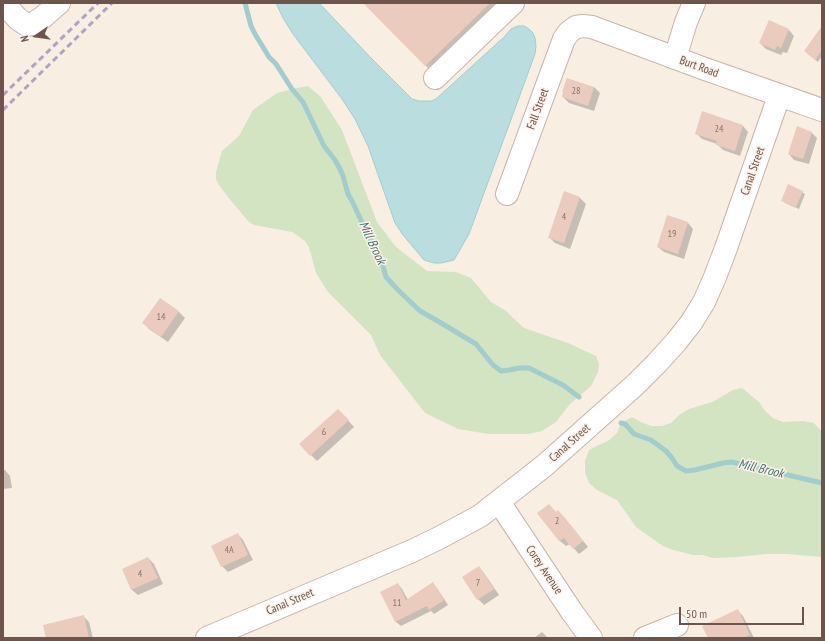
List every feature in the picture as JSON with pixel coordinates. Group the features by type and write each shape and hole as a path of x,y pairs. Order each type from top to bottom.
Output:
{"street":[{"path":"9,5 18,19 27,25 33,24 59,3"},
{"path":"435,78 513,3"},
{"path":"675,58 686,22 694,3"},
{"name":"Burt Road","path":"576,27 592,27 779,96 822,110"},
{"name":"Fall Street","path":"507,194 564,40 569,32 576,27"},
{"name":"Canal Street","path":"206,638 437,539 480,516 544,466 635,384 676,342 692,323 704,302 718,270 779,96"},
{"name":"Corey Avenue","path":"499,502 591,638"},
{"path":"645,638 677,625"}],"green space":[{"path":"308,86 320,96 342,130 377,222 396,247 427,271 456,272 471,278 491,302 506,311 524,328 568,343 596,356 599,364 598,372 591,386 570,404 556,422 542,431 528,434 489,434 458,429 425,413 380,355 371,335 328,292 316,273 309,247 305,241 292,232 254,225 248,221 219,185 216,179 216,172 222,151 239,136 253,110 277,93"},
{"path":"742,388 759,402 765,411 773,418 783,422 803,421 814,423 822,432 822,557 766,554 713,558 673,550 663,546 636,527 617,500 597,490 589,483 585,472 585,461 589,450 608,441 617,433 621,423 632,417 651,426 662,426 671,423 679,415 689,409 712,402 733,390"}],"water":[{"path":"276,3 319,3 412,99 419,101 432,101 437,98 511,29 518,26 524,26 533,33 536,46 535,54 469,234 454,260 434,263 424,260 403,235 395,223 368,146 355,119 342,99 293,34"}],"building":[{"path":"363,3 490,3 425,66"},
{"path":"769,20 789,29 781,48 777,46 775,50 759,43"},
{"path":"822,26 822,50 815,60 804,51"},
{"path":"567,78 594,87 588,106 562,97 562,92"},
{"path":"702,111 743,125 735,151 716,145 717,141 695,134"},
{"path":"797,126 812,132 803,159 788,154"},
{"path":"788,184 803,191 796,207 781,201"},
{"path":"564,191 580,197 564,243 548,238"},
{"path":"667,215 688,222 678,254 657,247"},
{"path":"160,298 179,311 161,337 142,323"},
{"path":"338,409 349,420 310,456 299,444"},
{"path":"549,504 556,512 558,510 583,541 573,549 564,538 559,541 537,513"},
{"path":"238,533 248,555 221,567 211,546"},
{"path":"148,557 158,578 131,590 122,569"},
{"path":"479,566 494,589 477,600 462,577"},
{"path":"433,582 444,600 429,610 427,606 395,622 380,592 398,583 406,600"},
{"path":"738,609 750,635 743,638 708,638 702,626"},
{"path":"84,615 89,638 46,638 43,625"}],"waterway":[{"name":"Mill Brook","path":"245,3 251,26 255,34 269,57 276,64 292,89 303,102 324,146 340,169 348,194 375,250 381,259 386,277 420,311 476,344 493,365 501,371 529,368 563,385 579,397"},
{"name":"Mill Brook","path":"621,423 625,424 634,434 651,440 666,451 677,466 686,471 732,462 822,483"}],"railway":[{"path":"3,95 98,3"},
{"path":"3,110 112,3"}]}
